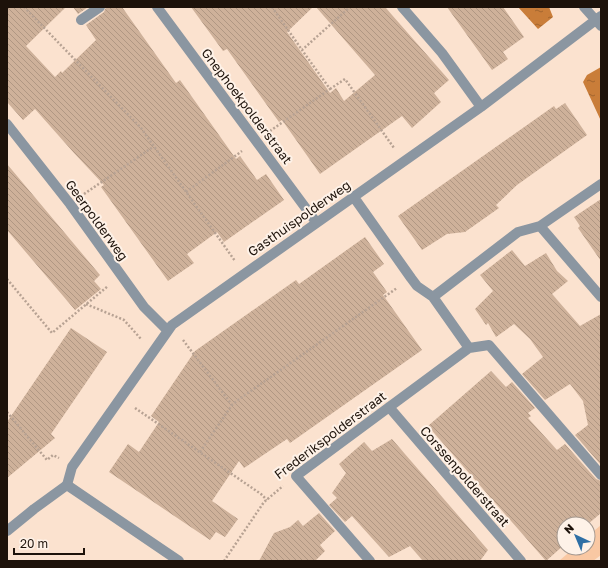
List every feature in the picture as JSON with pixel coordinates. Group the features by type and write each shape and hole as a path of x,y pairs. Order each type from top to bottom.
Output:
{"street":[{"path":"81,20 100,7"},
{"name":"Gnephoekpolderstraat","path":"157,7 316,222"},
{"path":"402,7 442,53 481,107"},
{"path":"584,7 599,21"},
{"name":"Gasthuispolderweg","path":"67,485 72,467 170,327 243,273 481,107 599,21"},
{"name":"Geerpolderweg","path":"7,124 70,204 148,313 170,327"},
{"path":"433,297 518,232 540,226 601,184"},
{"path":"353,196 417,286 433,297 469,348 489,345 601,474"},
{"path":"540,226 601,297"},
{"name":"Frederikspolderstraat","path":"296,476 469,348"},
{"name":"Corssenpolderstraat","path":"389,407 521,561"},
{"path":"296,476 370,561"},
{"path":"7,531 67,485 179,561"}],"path":[{"path":"24,7 141,128 243,273"},
{"path":"272,7 330,89"},
{"path":"302,50 350,7"},
{"path":"186,192 256,140 345,79 404,161"},
{"path":"70,204 153,147"},
{"path":"7,279 52,333 121,275"},
{"path":"200,452 232,405 411,278"},
{"path":"86,304 124,320 152,352"},
{"path":"170,327 232,405"},
{"path":"120,397 267,500"},
{"path":"7,412 48,460 53,455 72,467"},
{"name":"Frederikspolderstraat","path":"224,561 267,500 296,476"}],"shaded area":[{"path":"601,525 601,555 593,561 559,561 565,556 596,556 596,529"}],"water":[{"path":"518,7 549,7 553,17 538,29"},
{"path":"601,67 601,121 583,82 587,75"}],"building":[{"path":"7,7 66,7 26,46 55,77 61,71 62,73 96,40 86,25 104,12 106,7 122,7 176,83 180,80 236,159 240,156 257,180 266,174 284,200 224,242 217,232 187,254 194,263 168,281 101,187 104,185 35,109 23,120 7,102"},
{"path":"73,7 88,7 78,14"},
{"path":"191,7 313,7 287,32 330,93 336,88 344,101 375,75 316,7 385,7 449,80 434,93 441,102 412,128 402,116 320,174 282,120 279,122 227,49 223,51"},
{"path":"447,7 503,7 524,37 503,52 508,59 492,70"},
{"path":"565,103 587,135 517,185 496,205 499,208 465,232 447,234 422,250 398,216 554,106 556,109"},
{"path":"7,164 100,275 94,281 101,289 75,310 7,230"},
{"path":"601,199 601,261 578,228 580,226 574,217"},
{"path":"365,237 384,264 373,272 387,292 383,295 422,350 290,443 287,439 244,468 239,461 212,501 238,519 225,537 216,532 210,540 109,472 128,444 139,452 159,422 151,416 195,351 296,280 299,284"},
{"path":"512,250 525,266 546,253 557,271 568,281 552,294 580,326 601,314 601,465 575,435 588,425 583,401 570,384 545,400 522,374 543,357 530,339 514,324 496,337 488,323 486,325 475,309 493,291 480,275"},
{"path":"71,328 107,352 51,434 55,438 7,478 7,422"},
{"path":"491,371 506,387 512,382 535,408 528,413 531,416 528,418 557,450 565,444 596,479 601,481 601,513 596,517 596,516 556,516 556,552 546,561 428,426"},
{"path":"392,439 488,550 480,561 423,561 410,546 389,557 352,516 345,522 329,505 337,498 332,493 346,473 339,464 364,442 372,451"},
{"path":"319,513 335,531 320,545 325,551 315,561 259,561 274,533 290,527 298,520 303,526"}]}
